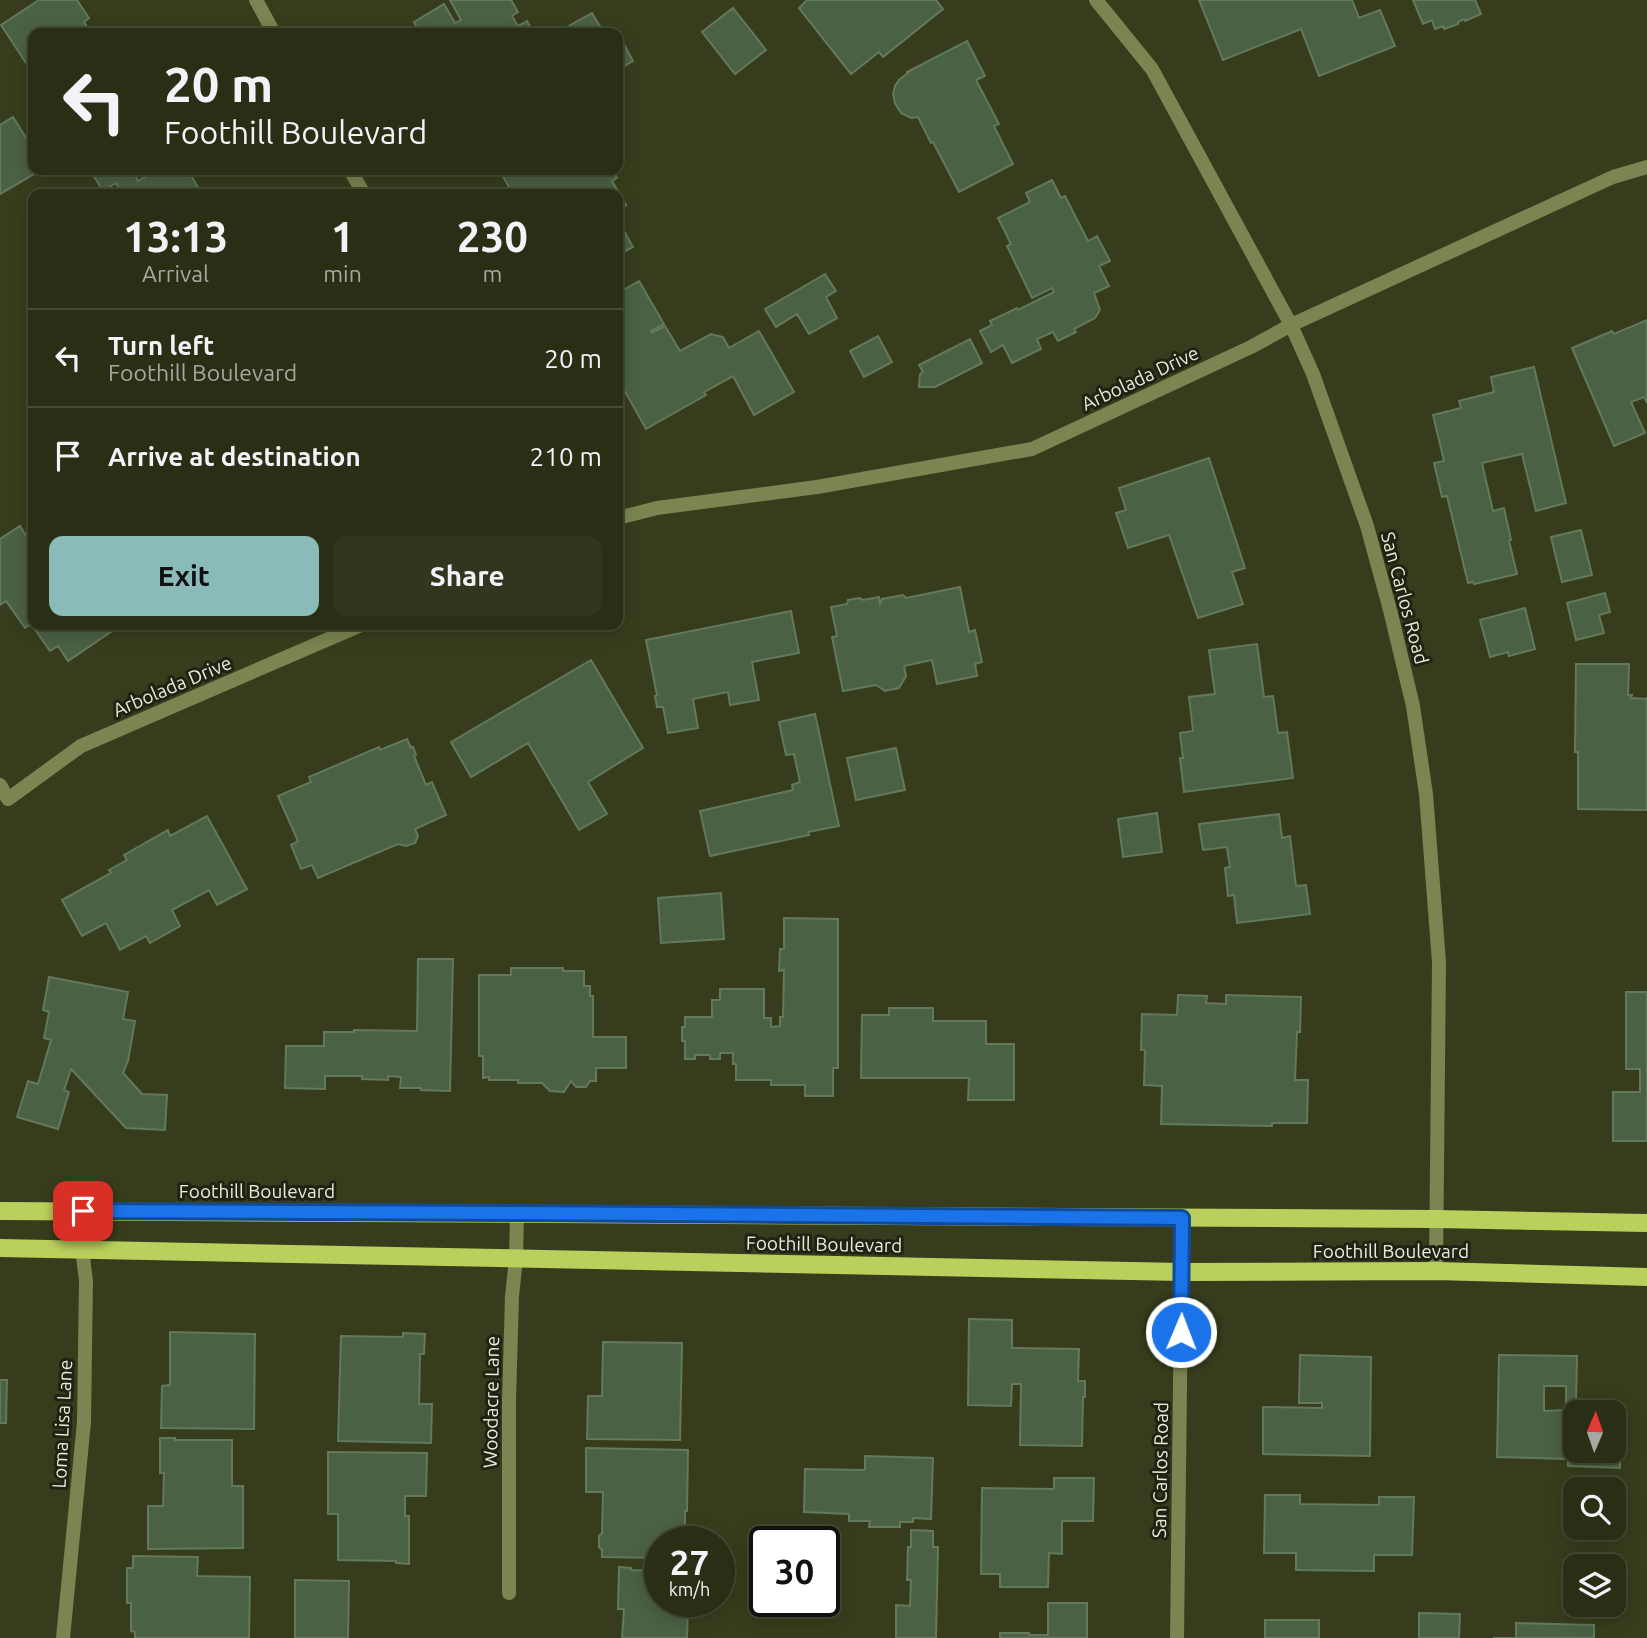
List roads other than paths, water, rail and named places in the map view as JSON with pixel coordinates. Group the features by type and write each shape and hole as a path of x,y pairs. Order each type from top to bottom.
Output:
{"main road":[{"name":"Foothill Boulevard","path":"0,1211 1436,1219 1647,1223"},
{"name":"Foothill Boulevard","path":"0,1248 1182,1272 1436,1272 1647,1277"}],"street":[{"path":"256,0 271,28"},
{"name":"San Carlos Road","path":"1096,0 1152,69 1291,325 1313,374 1367,526 1390,610 1413,706 1426,794 1439,962 1436,1272"},
{"name":"Arbolada Drive","path":"623,517 657,508 817,487 1032,449 1251,347 1291,325 1613,177 1647,167"},
{"name":"Arbolada Drive","path":"0,785 4,803 81,746 349,630"},
{"name":"Loma Lisa Lane","path":"63,1638 84,1422 86,1281 82,1249 83,1211"},
{"name":"Woodacre Lane","path":"509,1593 509,1401 517,1213"},
{"name":"San Carlos Road","path":"1177,1638 1182,1218"}]}
